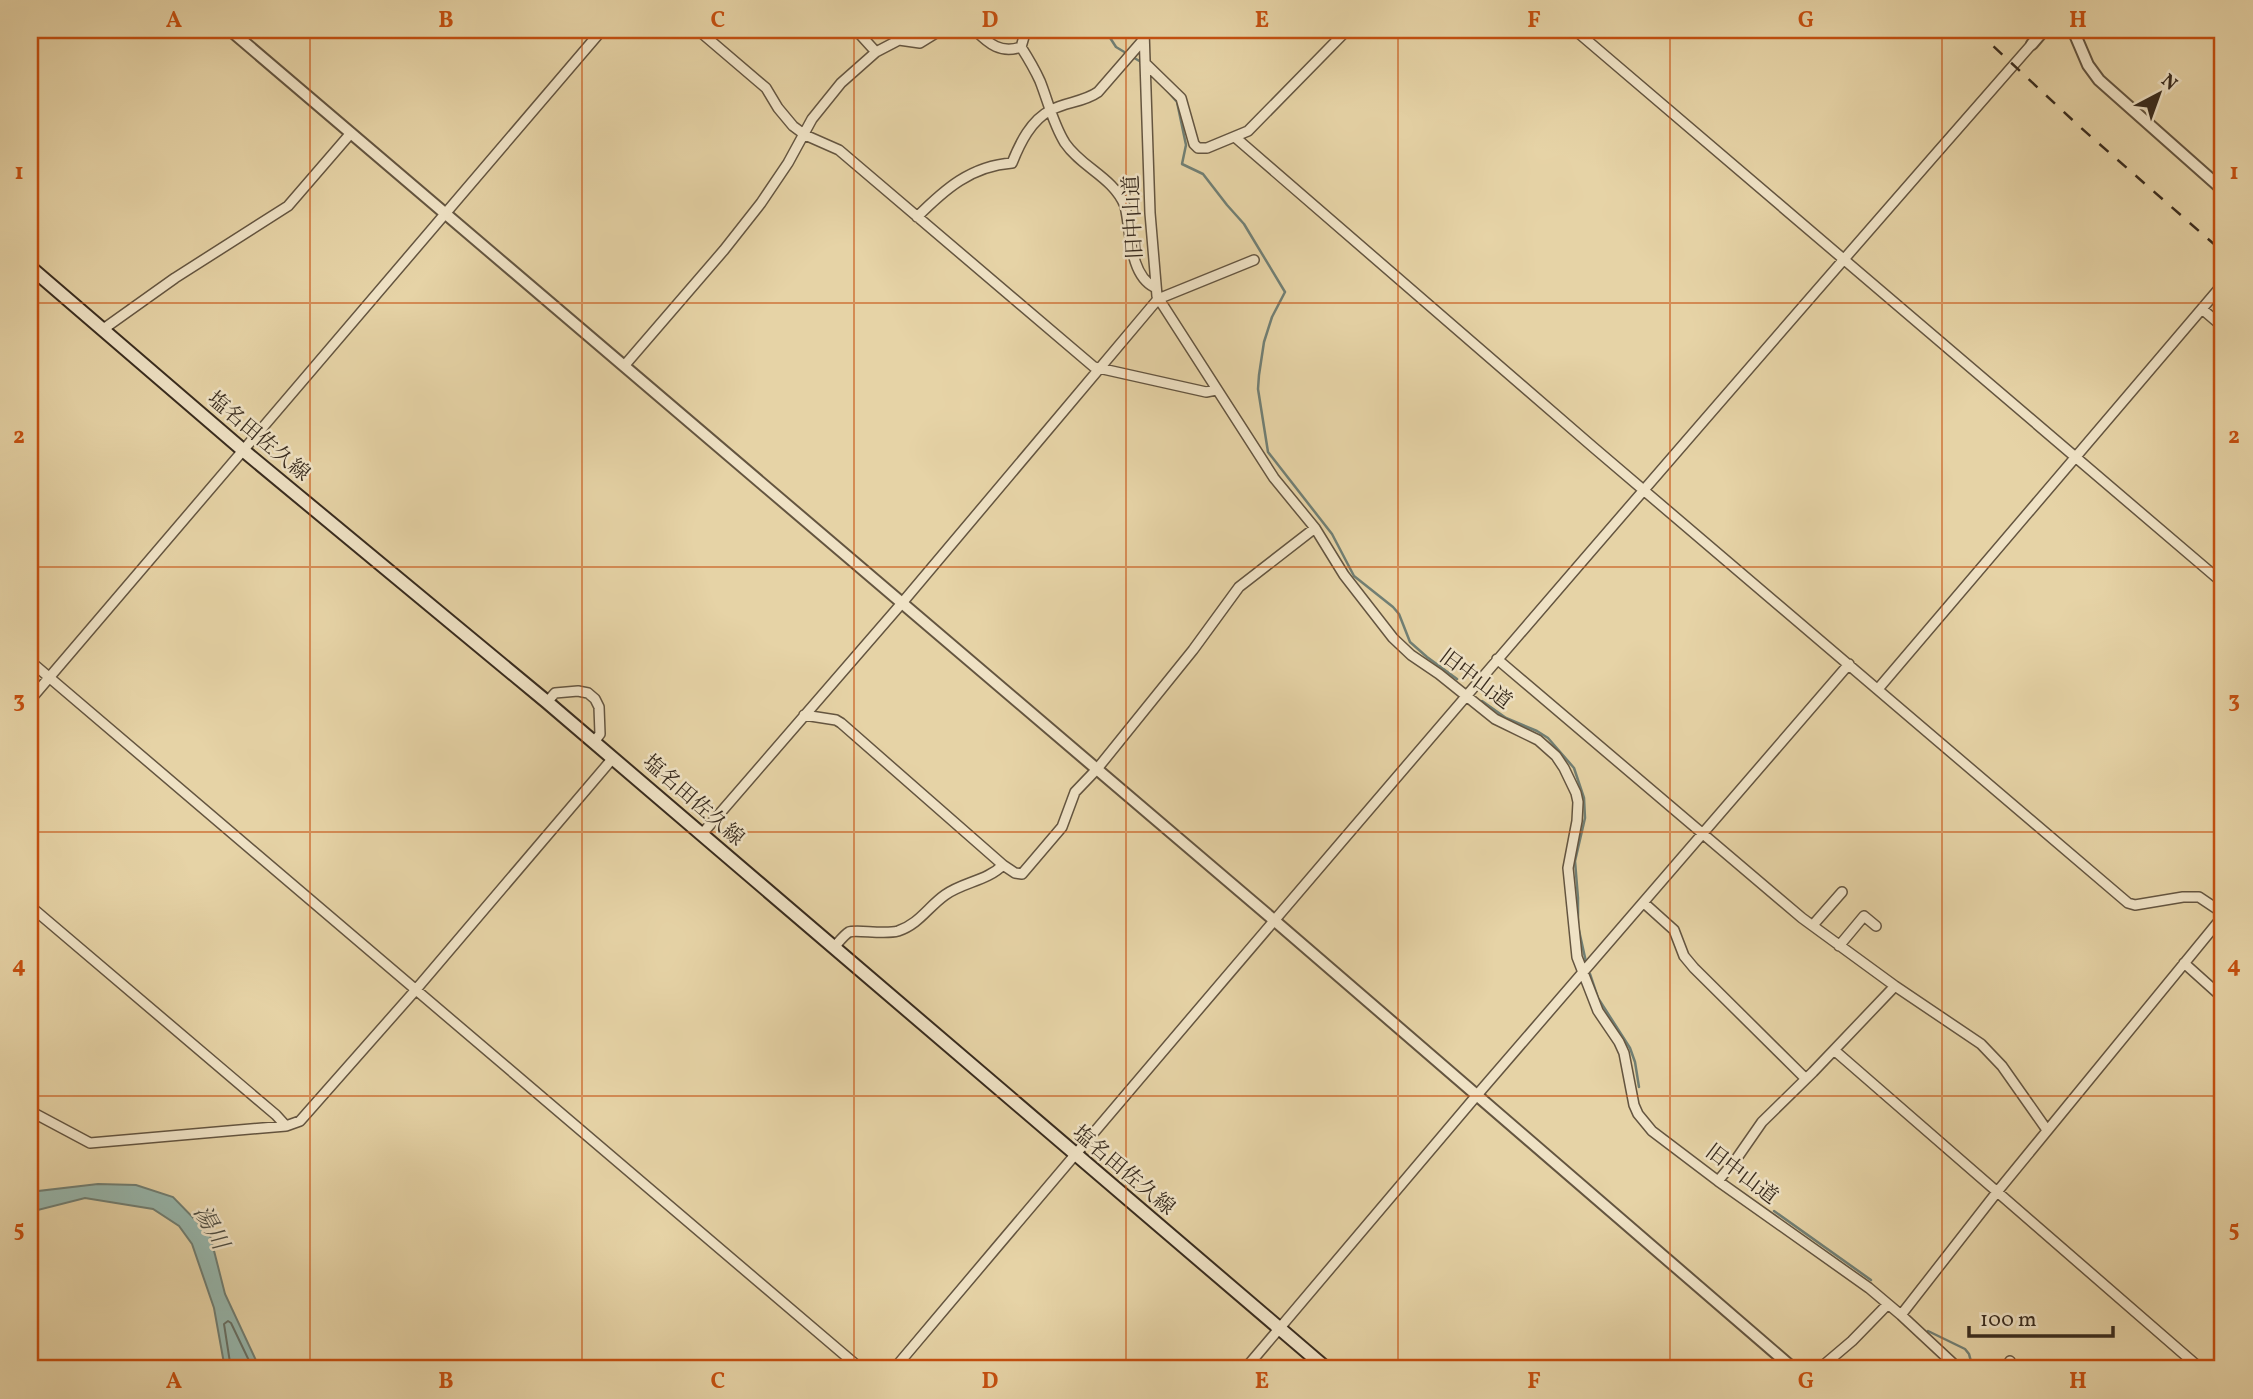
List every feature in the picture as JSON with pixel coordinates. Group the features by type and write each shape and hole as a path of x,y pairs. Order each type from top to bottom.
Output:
{"main road":[{"name":"塩名田佐久線","path":"30,267 244,451 547,702 1327,1369"}],"street":[{"path":"230,30 1275,921 1794,1369"},
{"path":"30,701 602,30"},
{"path":"856,30 876,52"},
{"path":"624,366 761,203 823,103 841,83 876,52 902,40 920,43 941,30"},
{"path":"975,30 995,47 1003,50 1021,47"},
{"path":"1027,30 1021,47 1038,78 1060,133 1074,155 1121,196 1139,270 1154,287"},
{"path":"1145,63 1181,98 1194,144 1198,148 1207,148 1248,131 1347,30"},
{"path":"1575,30 2223,583"},
{"path":"894,1369 1497,659 2044,30"},
{"path":"2073,30 2093,73 2108,89 2223,190"},
{"path":"701,31 766,88 783,115 805,135 839,150 1094,367 1206,393 1216,390"},
{"path":"917,217 933,201 976,170 1012,163 1025,135 1051,110 1090,98 1098,92 1133,52 1144,34"},
{"name":"旧中山道","path":"1144,34 1154,287 1158,299 1274,478 1315,528 1344,575 1402,648 1495,719 1546,746 1564,768 1578,802 1568,868 1575,945 1582,974 1598,1011 1619,1042 1627,1064 1634,1105 1644,1124 1888,1304 1959,1369"},
{"path":"102,330 175,278 288,206 351,133"},
{"path":"1236,138 2128,903 2135,905 2182,897 2199,897 2223,914 1997,1192 1901,1315"},
{"path":"702,834 902,603 1158,299 1254,260"},
{"path":"1878,689 2223,284"},
{"path":"2202,309 2223,327"},
{"path":"804,715 841,723 1003,865 1018,874 1026,870 1062,827 1075,792 1097,769 1193,650 1239,587 1315,528"},
{"path":"1497,659 1703,835 1839,946 1981,1044 2002,1066 2047,1130"},
{"path":"30,661 861,1369"},
{"path":"1245,1369 1849,664"},
{"path":"547,702 555,693 588,693 599,707 600,734 594,742"},
{"path":"30,1111 90,1143 286,1126 300,1121 612,758"},
{"path":"834,947 848,933 855,931 874,934 896,932 912,925 943,896 995,873 1003,865"},
{"path":"1813,925 1842,891"},
{"path":"1644,904 1674,930 1684,956 1694,968 1805,1078"},
{"path":"30,906 286,1126"},
{"path":"1839,946 1864,916 1876,926"},
{"path":"2184,963 2223,998"},
{"path":"1718,1181 1762,1122 1895,986"},
{"path":"1834,1051 2201,1369"},
{"path":"1819,1369 1852,1341 1888,1304"}],"water":[{"name":"湯川","path":"98,1184 136,1185 173,1197 210,1235 225,1294 260,1369 225,1369 214,1308 192,1244 179,1226 153,1209 85,1198 30,1212 30,1192"}],"waterway":[{"path":"1105,30 1116,47 1141,62"},
{"path":"1164,87 1177,102 1186,145 1182,164 1203,174 1244,224 1285,292 1272,317 1264,342 1259,375 1258,389 1268,452 1332,534 1354,576 1399,614 1410,642 1457,679"},
{"path":"1482,701 1506,718 1548,738 1574,768 1584,798 1585,818 1575,861 1578,926 1586,962"},
{"path":"1590,974 1598,998 1630,1048 1639,1087"},
{"path":"1774,1211 1871,1280"},
{"path":"1928,1331 1965,1349 1973,1369"}],"railway":[{"path":"1976,30 2080,127 2223,252"}]}
